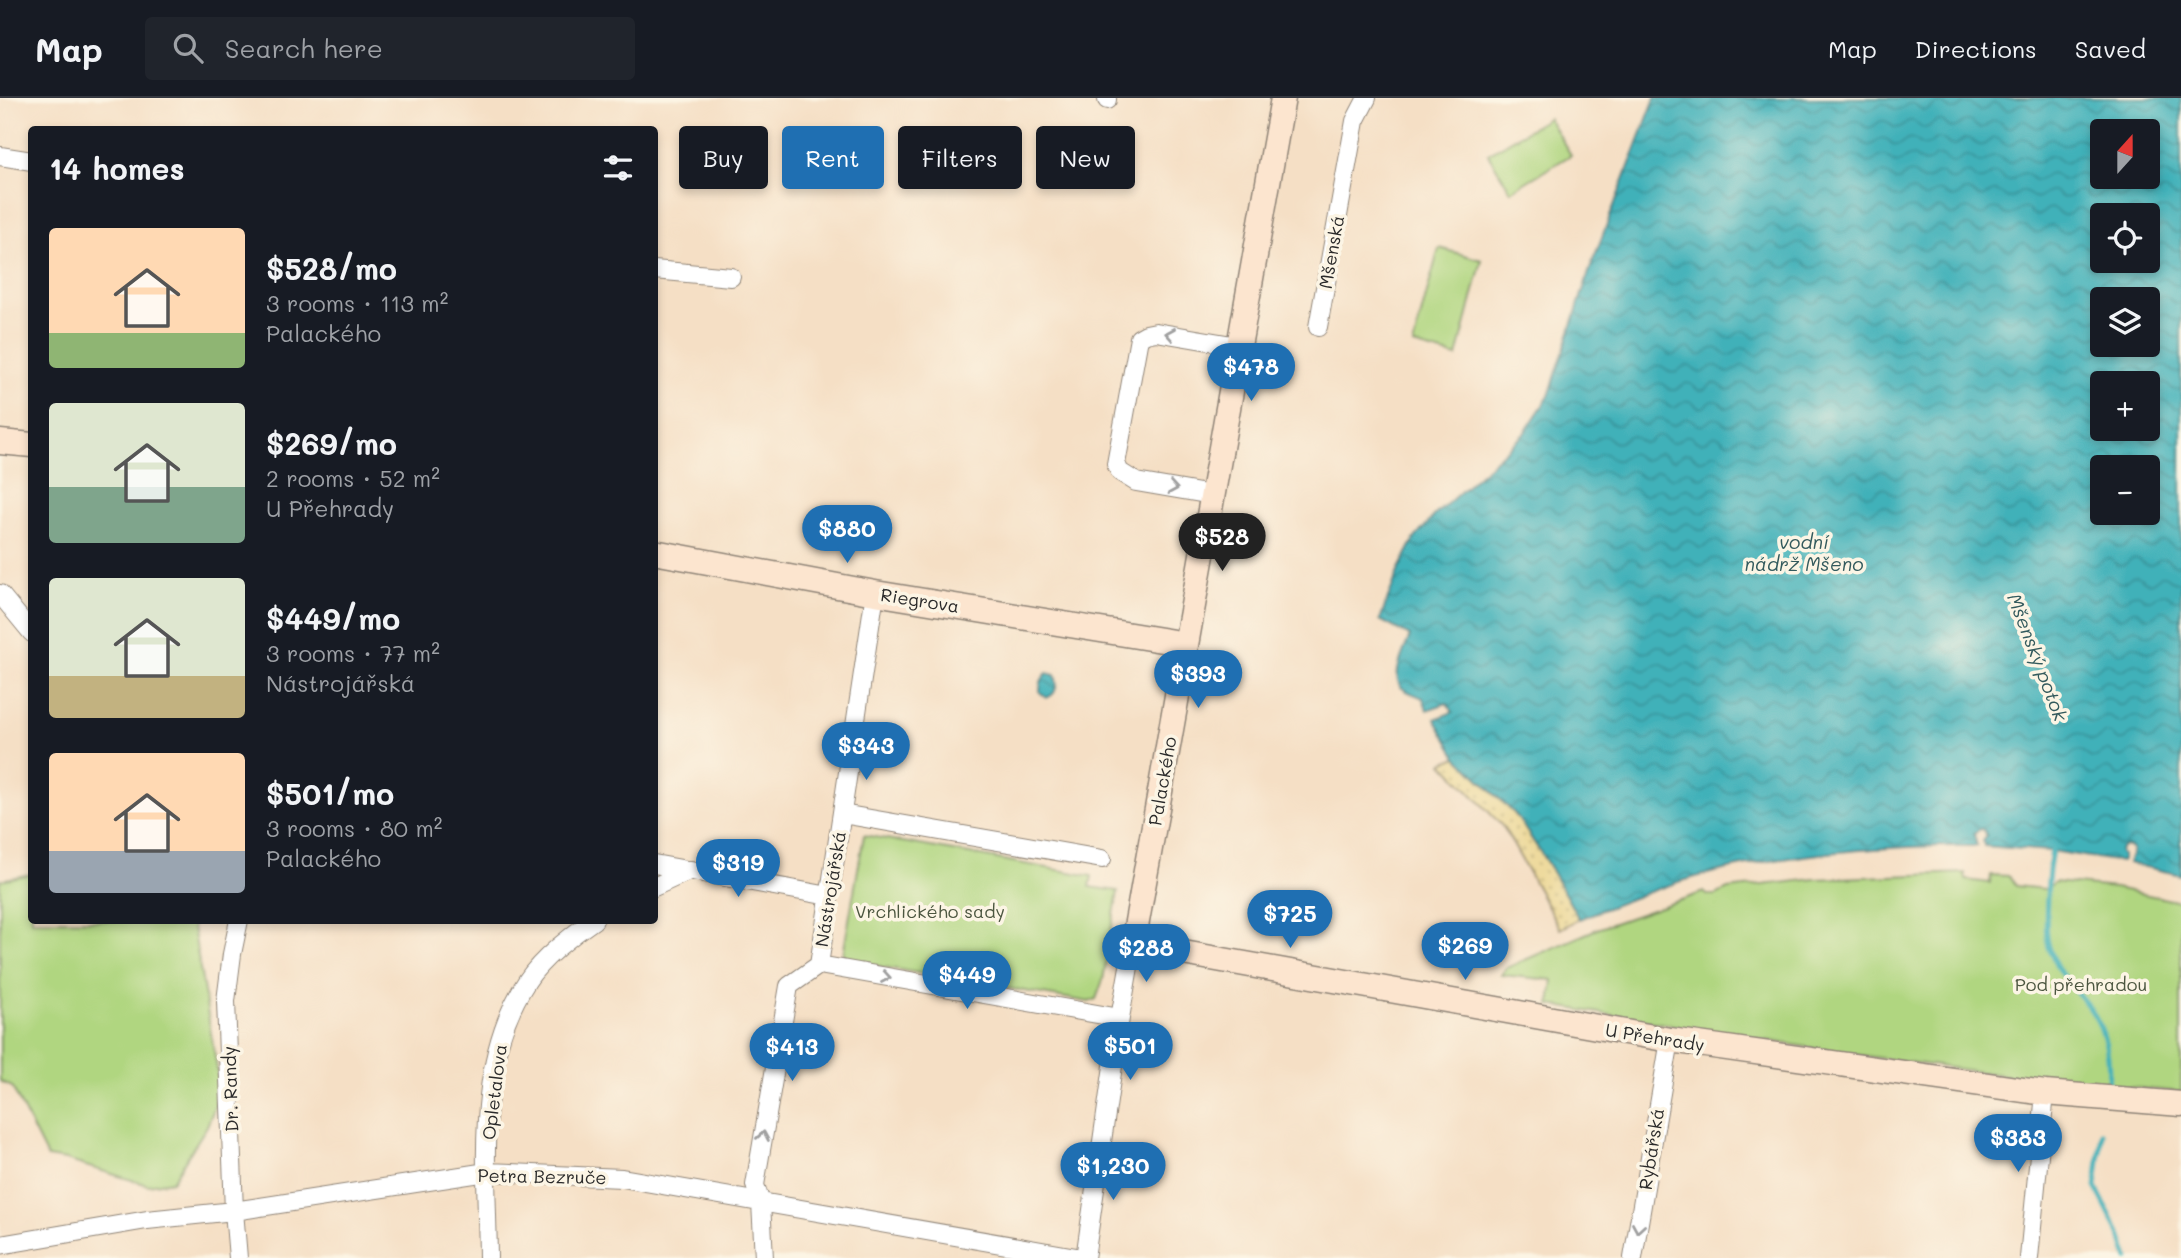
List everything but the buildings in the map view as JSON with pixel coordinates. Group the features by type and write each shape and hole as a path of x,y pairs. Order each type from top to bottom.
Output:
{"street":[{"name":"Palackého","path":"1084,1258 1120,1018 1283,98"},
{"name":"Mšenská","path":"1318,327 1355,121 1367,98"},
{"path":"0,156 28,160"},
{"path":"658,270 732,277"},
{"path":"1212,495 1136,482 1126,478 1116,464 1139,338 1157,332 1238,346"},
{"path":"0,442 28,446"},
{"name":"Riegrova","path":"658,553 875,593 1186,644"},
{"name":"Nástrojářská","path":"875,593 819,965 1120,1018"},
{"path":"0,594 28,629"},
{"path":"842,814 1102,859"},
{"path":"658,865 829,897"},
{"path":"658,885 691,870"},
{"name":"Dr. Randy","path":"238,924 226,1001 238,1258"},
{"name":"Opletalova","path":"488,1258 486,1123 495,1056 508,1014 528,979 569,936 588,924"},
{"name":"U Přehrady","path":"1133,944 1670,1040 2045,1093 2181,1104"},
{"path":"764,1258 761,1203 755,1185 789,986 819,965"},
{"name":"Rybářská","path":"1633,1258 1670,1040"},
{"path":"2029,1258 2045,1093"},
{"name":"Petra Bezruče","path":"0,1245 147,1220 234,1211 487,1172 622,1178 1084,1258"}],"sand":[{"path":"1457,757 1516,815 1579,919 1560,929 1504,828 1443,763"}],"green space":[{"path":"1548,118 1571,155 1511,191 1488,154"},
{"path":"1439,248 1482,260 1457,357 1413,345"},
{"name":"Vrchlického sady","path":"864,835 1092,876 1090,887 1118,891 1103,980 1096,999 1089,1002 842,960"},
{"name":"Pod přehradou","path":"1965,873 1966,880 1990,883 1991,875 2009,876 2016,886 2045,889 2055,882 2115,888 2181,902 2181,1092 2017,1077 1843,1053 1550,1005 1553,980 1501,975 1506,968 1597,929 1704,892 1707,895 1716,895 1728,889 1815,879"},
{"path":"28,875 28,924 193,924 221,1092 207,1126 172,1181 148,1185 66,1160 47,1157 12,1087 0,1081 0,880"}],"water":[{"name":"vodní nádrž Mšeno","path":"1655,98 2181,98 2181,875 2128,863 2132,852 2131,848 2126,846 2121,848 2121,862 2052,851 1984,846 1983,841 1987,836 1984,830 1980,829 1974,834 1977,846 1843,851 1711,873 1661,888 1579,919 1516,815 1457,757 1435,719 1453,712 1447,703 1427,710 1423,698 1401,687 1397,676 1398,669 1410,636 1380,620 1399,569 1415,538 1435,515 1523,435 1549,396 1591,266"},
{"path":"1047,673 1055,675 1056,685 1054,692 1046,698 1040,689 1042,679"}],"waterway":[{"name":"Mšenský potok","path":"2053,847 2047,895 2046,923 2049,945 2059,970 2091,1010 2100,1026 2108,1054 2108,1082"},
{"name":"Mšenský potok","path":"2102,1133 2096,1187 2121,1237 2128,1258"}]}
